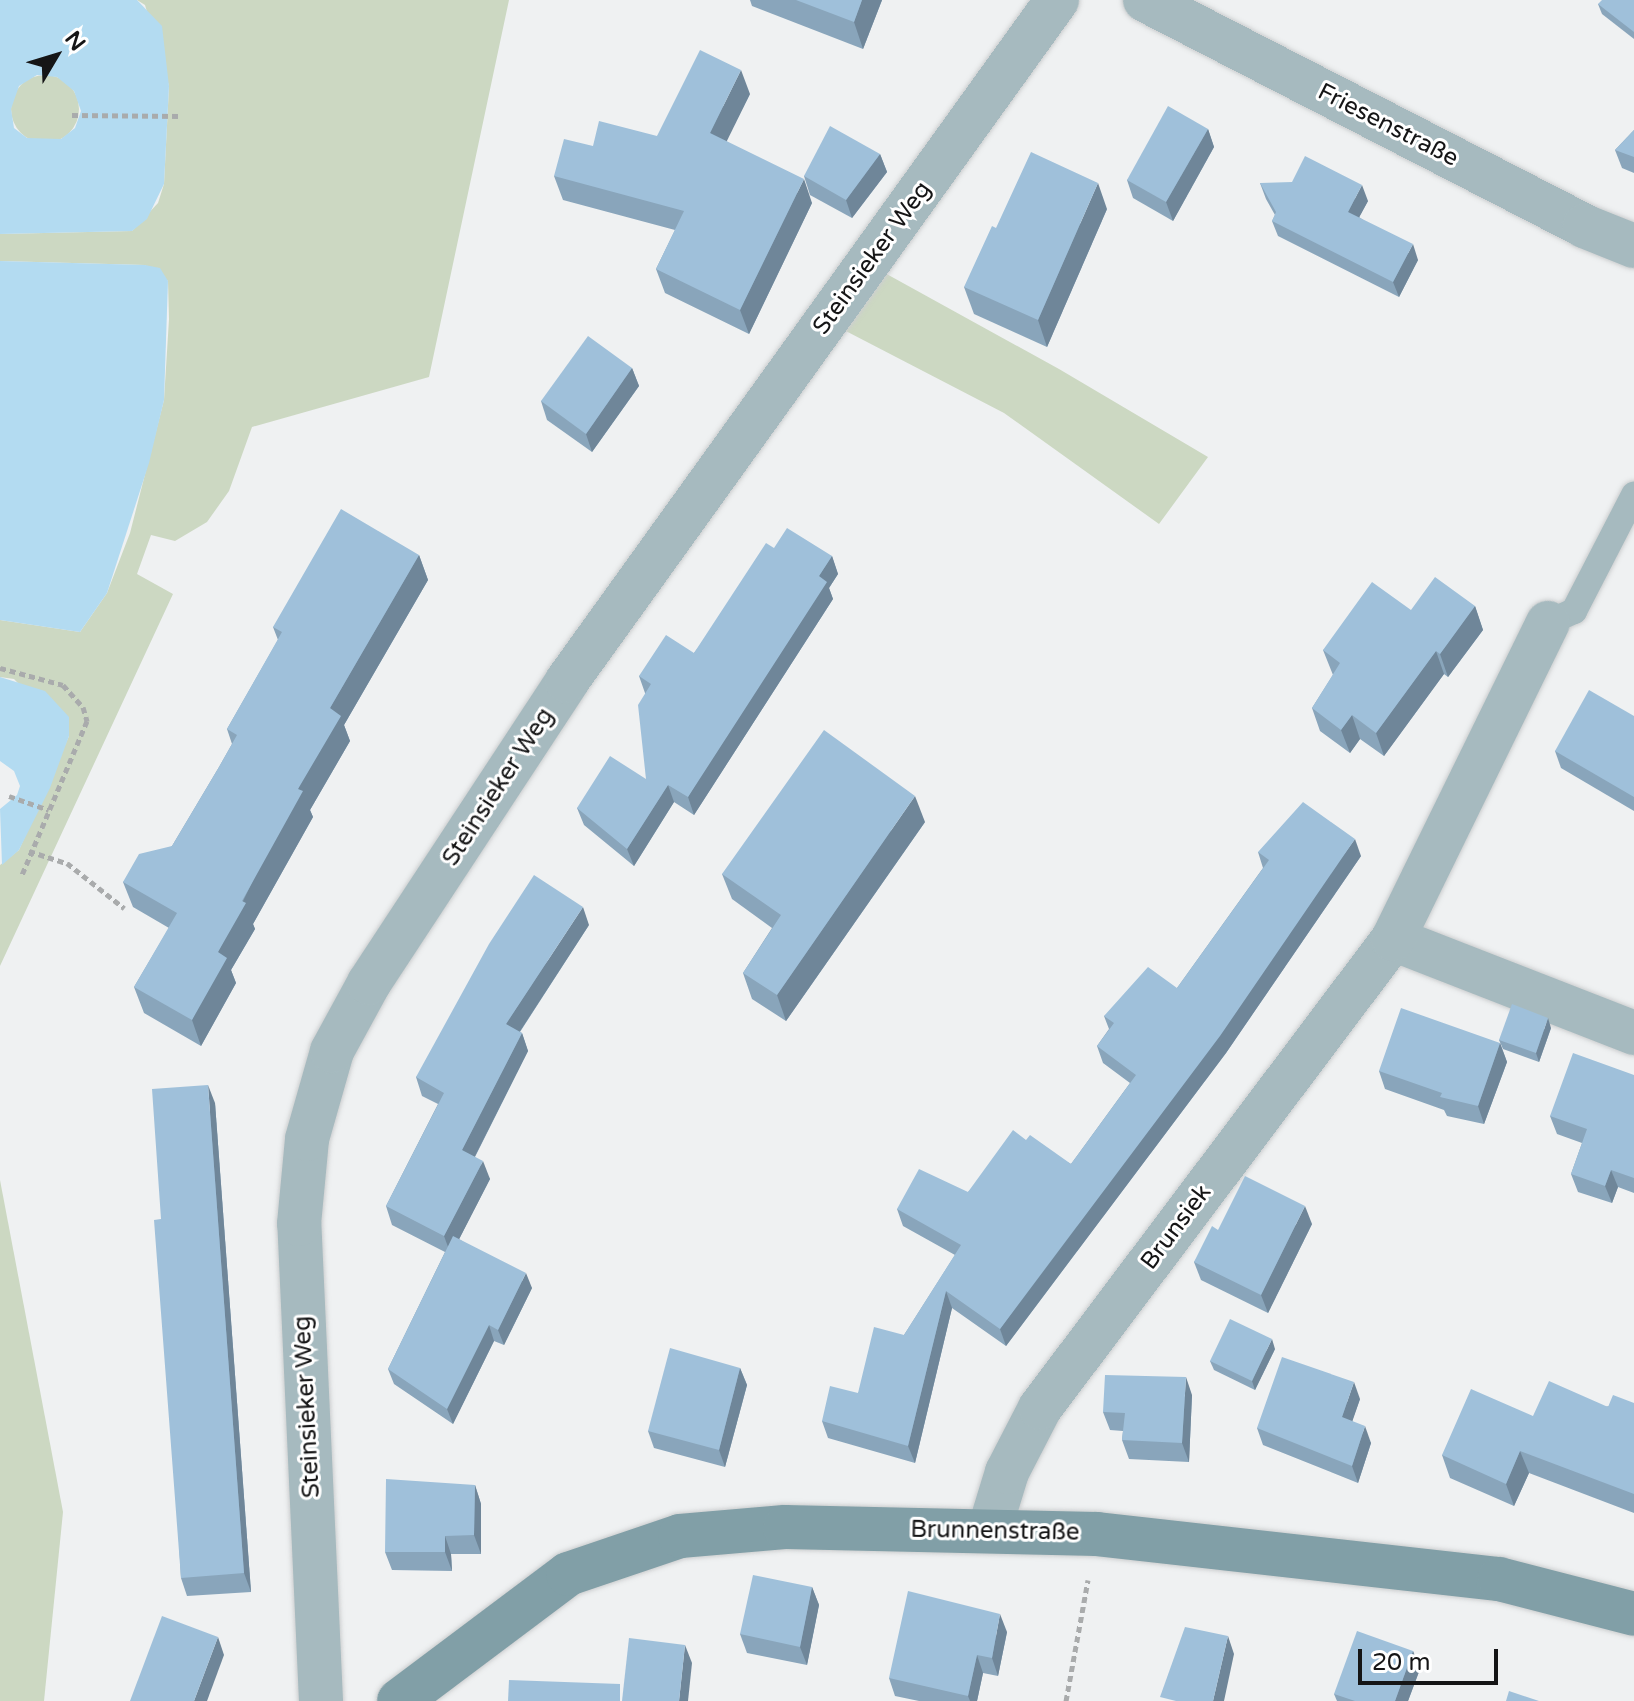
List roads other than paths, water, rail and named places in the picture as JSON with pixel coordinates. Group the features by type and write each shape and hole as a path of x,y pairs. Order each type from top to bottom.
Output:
{"street":[{"name":"Steinsieker Weg","path":"321,1701 299,1224 307,1139 332,1051 369,983 567,681 1057,0"},
{"name":"Friesenstraße","path":"1145,0 1584,226 1634,246"},
{"name":"Brunsiek","path":"989,1531 1007,1472 1040,1408 1393,939 1548,623"},
{"path":"1393,939 1634,1033"},
{"name":"Brunnenstraße","path":"399,1701 568,1574 680,1536 785,1527 1097,1534 1499,1579 1634,1614"}],"lane":[{"path":"1548,623 1574,611 1634,495"}],"water":[{"path":"0,0 137,0 162,26 169,86 164,184 147,219 132,231 0,234","holes":["37,75 57,77 74,91 81,111 75,128 61,139 27,138 14,128 11,109 19,86"]},
{"path":"0,261 145,265 160,268 168,281 164,400 149,463 107,593 80,632 0,620"},
{"path":"0,677 45,691 69,717 69,736 50,788 19,850 2,865 0,809 17,795 20,786 14,771 0,761"}]}
